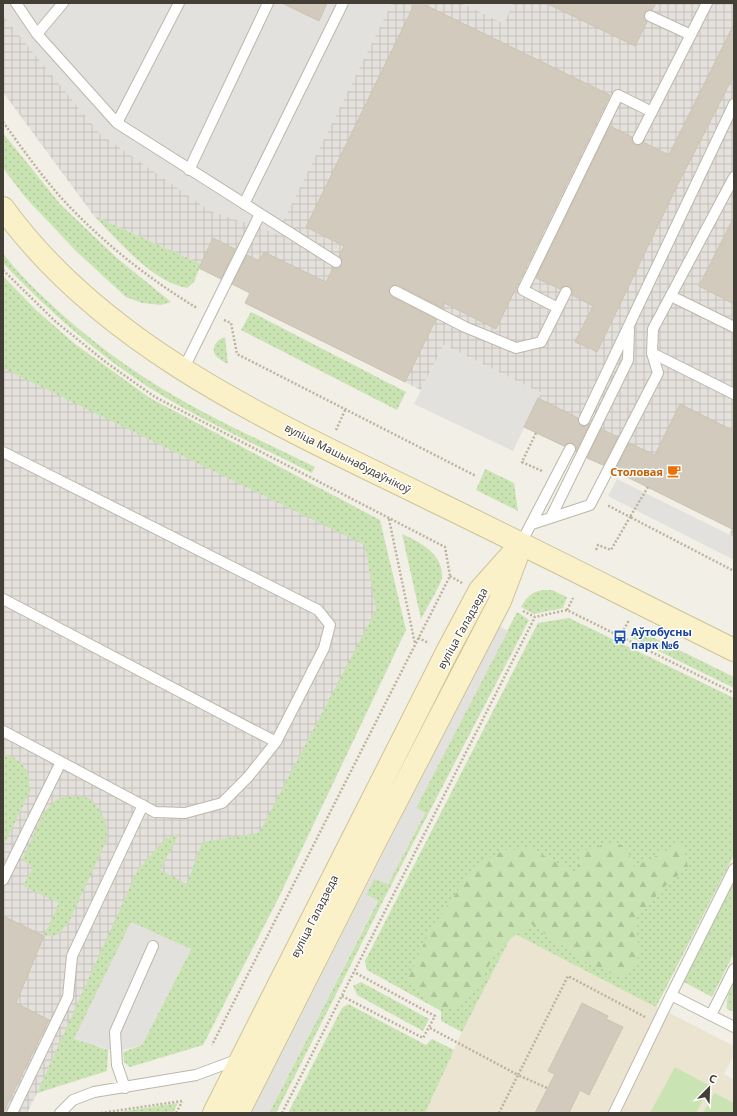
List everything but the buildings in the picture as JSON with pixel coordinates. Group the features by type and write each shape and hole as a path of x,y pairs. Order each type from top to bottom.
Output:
{"main road":[{"name":"вуліца Машынабудаўнікоў","path":"7,220 74,287 113,319 209,387 520,545 734,650"},
{"name":"вуліца Галадзеда","path":"214,1113 447,652 480,590 520,545"},
{"name":"вуліца Галадзеда","path":"238,1113 375,842 500,601 520,545"}],"lane":[{"path":"16,3 37,34 117,123 336,262"},
{"path":"37,34 64,3"},
{"path":"117,123 179,3"},
{"path":"189,170 268,3"},
{"path":"244,204 343,3"},
{"path":"638,139 707,3"},
{"path":"650,16 690,36"},
{"path":"558,308 523,290 618,95 652,112"},
{"path":"584,420 734,104"},
{"path":"532,524 590,505 658,373 652,353 653,329 734,177"},
{"path":"183,370 260,214"},
{"path":"395,291 465,327 516,348 541,342 566,292"},
{"path":"671,296 734,327"},
{"path":"551,517 628,360 629,324"},
{"path":"652,353 734,394"},
{"path":"520,545 570,449"},
{"path":"3,452 318,610 330,625 324,648 276,742 248,777 222,803 185,813 155,812 3,731"},
{"path":"3,599 276,742"},
{"path":"3,880 60,762"},
{"path":"12,1113 68,997 72,956 143,805"},
{"path":"614,1113 671,994 734,869"},
{"path":"125,1088 117,1065 115,1032 153,946"},
{"path":"711,1015 734,969"},
{"path":"671,994 734,1028"},
{"path":"60,1113 73,1100 94,1092 196,1075 242,1058"}],"path":[{"path":"3,270 56,322 107,363 155,397 445,547 450,576 212,1045"},
{"path":"522,462 536,433"},
{"path":"648,487 630,517 734,571"},
{"path":"389,519 416,644"},
{"path":"596,550 598,545 610,550 619,535"},
{"path":"450,576 464,584"},
{"path":"567,610 573,598"},
{"path":"523,611 535,617 567,610 734,693"},
{"path":"282,1113 535,617"},
{"path":"342,996 423,1038 430,1028 435,1016 354,972"},
{"path":"499,1113 568,976 657,1023"},
{"path":"430,1028 547,1088"},
{"path":"100,1113 182,1101 176,1113"}],"shaded area":[{"path":"3,3 734,3 734,537 729,535 732,528 524,427 541,393 444,345 421,390 245,303 250,293 199,268 201,264 94,216 3,92"},
{"path":"3,3 392,3 277,234 210,211 100,134 3,16"},
{"path":"461,3 513,3 504,24"},
{"path":"3,345 376,534 395,616 254,882 53,1088 37,1093 27,1113 3,1113"},
{"path":"444,345 541,393 513,451 414,404"},
{"path":"617,479 734,537 734,560 608,496"},
{"path":"499,626 508,631 416,808 425,813 388,884 374,879 366,895 378,900 269,1113 251,1113"},
{"path":"131,922 191,949 142,1045 117,1052 74,1039"},
{"path":"513,933 734,1046 734,1055 724,1074 734,1080 734,1113 425,1113 462,1032"}],"green space":[{"path":"3,133 61,205 117,258 171,302 161,305 142,303 126,297 76,251 25,197 3,168"},
{"path":"94,216 201,264 194,282 187,288 161,278 136,259"},
{"path":"3,253 36,290 94,342 148,380 180,399 315,467 312,473 196,414 158,393 137,379 96,349 57,316 3,263"},
{"path":"3,276 36,310 75,344 150,398 380,520 406,630 279,897 203,1045 130,1067 124,1062 123,1052 142,1045 191,949 131,922 74,1039 108,1050 107,1071 37,1093 138,869 165,839 179,834 160,870 187,884 202,842 259,833 376,610 365,545 3,368"},
{"path":"251,312 406,392 397,410 241,330"},
{"path":"225,337 228,364 217,357 214,351 217,342"},
{"path":"485,469 514,483 518,511 476,490"},
{"path":"402,534 429,550 439,561 441,569 441,580 421,619"},
{"path":"552,590 567,597 563,608 534,614 521,607 525,600 535,592"},
{"path":"517,612 529,620 384,899 276,1113 269,1113 378,901 366,895 374,878 388,884 425,813 416,808"},
{"path":"569,618 734,698 734,855 656,1007 513,933 462,1032 441,1021 441,1011 367,970 365,961 538,623"},
{"path":"634,628 734,677 734,688 630,637"},
{"path":"3,754 13,757 21,763 28,773 30,791 3,847"},
{"path":"73,796 89,798 99,809 106,822 107,840 68,924 57,935 44,936 59,903 23,886 33,867 22,860 44,812 57,799"},
{"path":"615,841 627,850 634,867 682,843 688,867 663,888 635,920 640,955 624,979 584,961 531,924 498,948 476,991 454,1008 435,1008 407,981 428,934 475,866 504,850 531,849 577,873 580,852"},
{"path":"734,880 734,953 712,997 684,982"},
{"path":"361,982 429,1019 423,1031 357,995 353,986"},
{"path":"734,982 734,1012 727,1009 727,1001"},
{"path":"348,1004 426,1045 432,1039 454,1050 425,1113 288,1113 342,1008"},
{"path":"675,1067 710,1086 696,1113 650,1113"},
{"path":"714,1093 734,1103 734,1113 703,1113"},
{"path":"178,1103 173,1113 113,1113"}],"place":[{"name":"Столовая","path":"674,471"},
{"name":"Аўтобусны парк №6","path":"620,637"}]}
